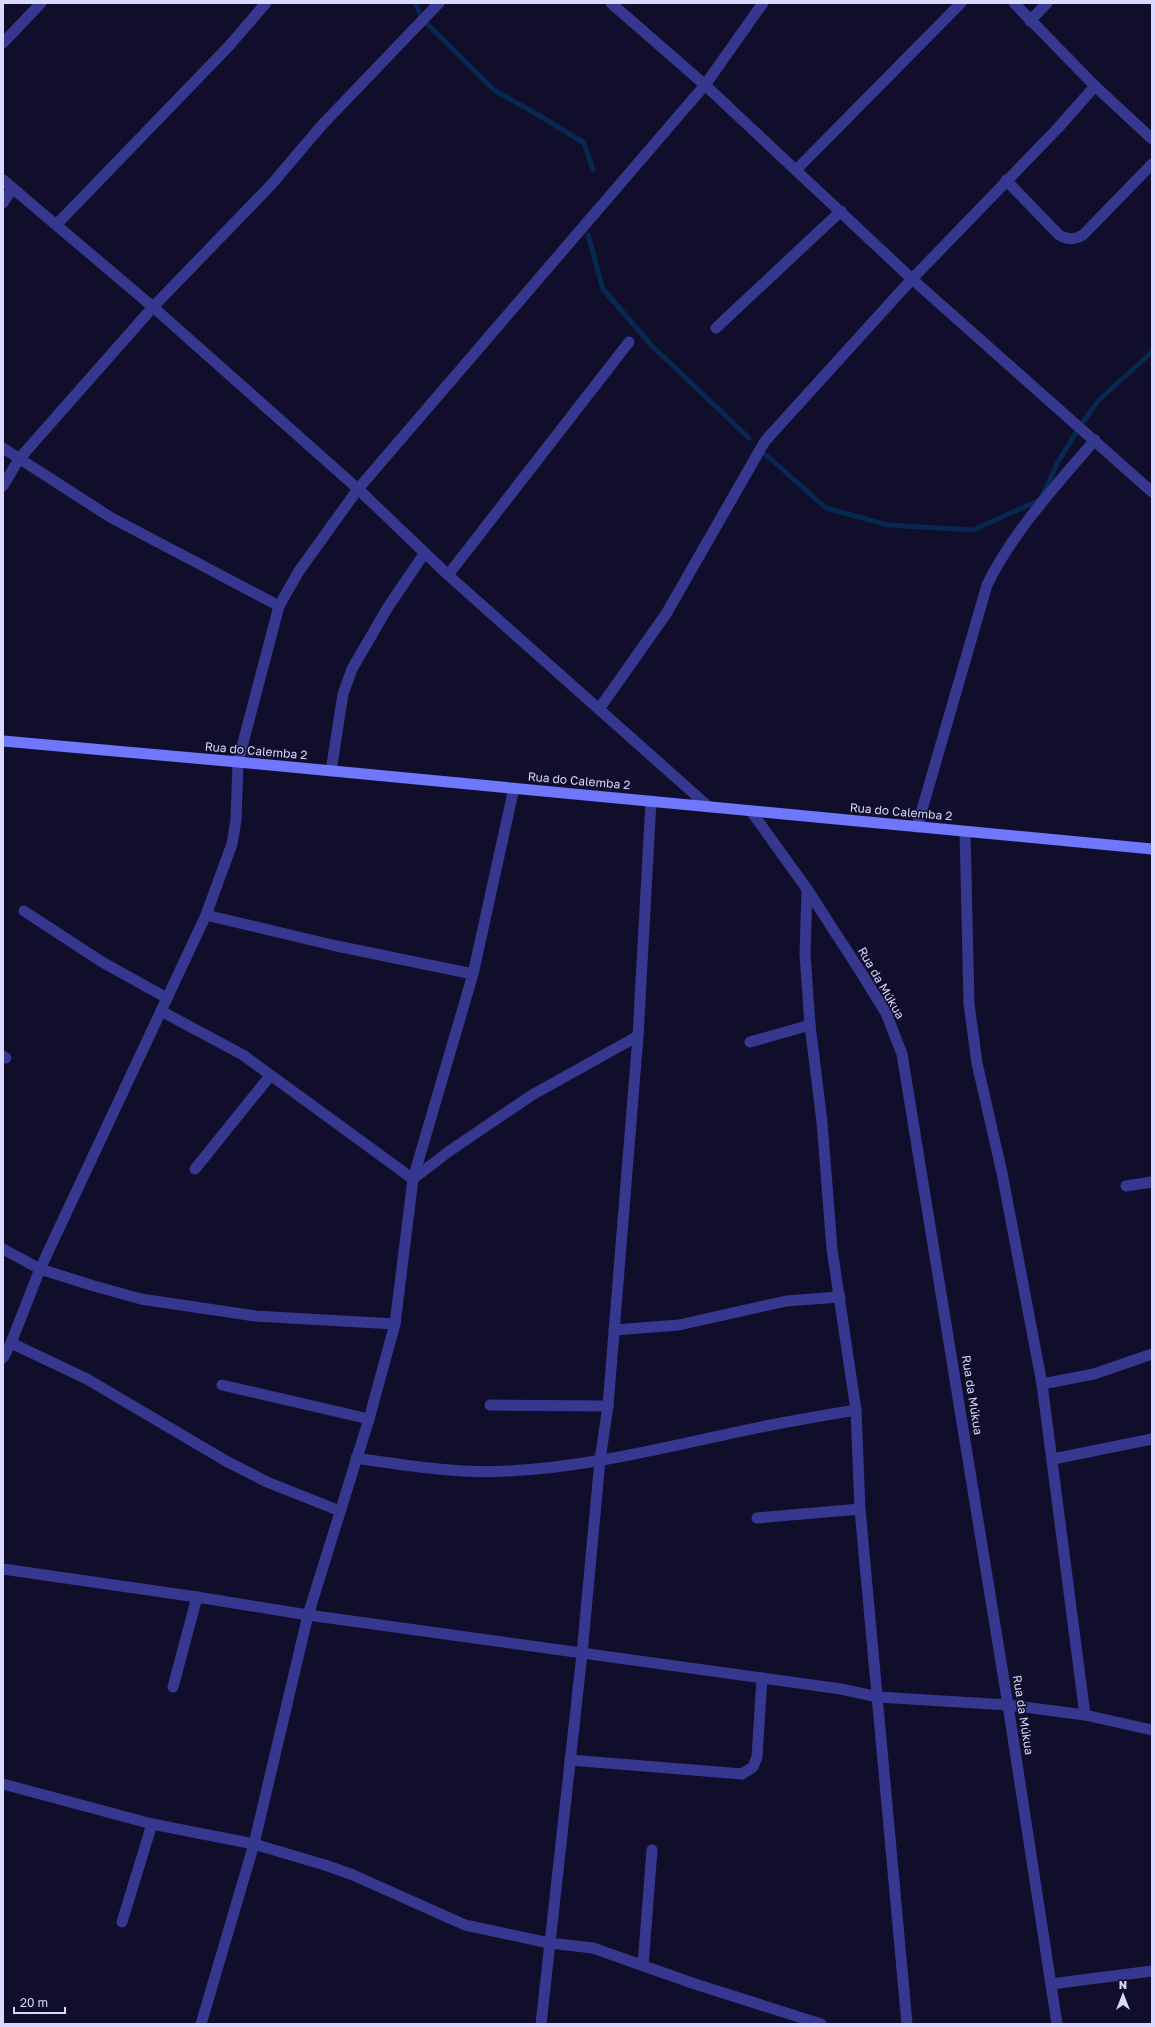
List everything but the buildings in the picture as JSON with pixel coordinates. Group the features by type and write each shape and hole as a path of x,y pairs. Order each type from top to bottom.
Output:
{"main road":[{"name":"Rua do Calemba 2","path":"3,741 1152,849"}],"street":[{"path":"3,43 41,3"},
{"path":"57,224 228,46 266,3"},
{"path":"3,486 19,459 153,307 271,185 322,125 439,3"},
{"path":"610,3 705,85 912,279 1152,492"},
{"path":"3,1358 11,1343 40,1269 206,915 232,844 236,820 238,762 279,606 299,572 358,489 705,85 763,3"},
{"path":"796,170 961,3"},
{"path":"1014,3 1095,86 1152,138"},
{"path":"1030,21 1047,3"},
{"path":"599,709 666,614 765,441 912,279 1006,180 1058,128 1095,86"},
{"path":"1006,180 1059,235 1070,240 1077,239 1083,235 1152,164"},
{"path":"3,180 12,189 57,224 153,307 358,489 448,576 709,807"},
{"path":"3,203 12,189"},
{"path":"716,328 841,211"},
{"path":"448,576 629,342"},
{"path":"917,827 987,584 997,564 1017,536 1059,482 1095,440"},
{"path":"3,448 110,517 279,606"},
{"path":"331,771 342,694 352,669 388,607 424,554"},
{"path":"201,2024 254,1844 308,1615 369,1419 395,1324 413,1179 474,974 514,788"},
{"path":"541,2024 582,1654 600,1460 608,1406 638,1036 651,801"},
{"name":"Rua da Múkua","path":"751,811 807,888 886,1013 902,1054 1008,1705 1057,2024"},
{"path":"965,831 969,1004 977,1063 1002,1174 1042,1384 1053,1459 1085,1715"},
{"path":"807,888 805,954 810,1025 822,1122 832,1249 856,1410 860,1510 907,2024"},
{"path":"24,912 102,962 167,998"},
{"path":"206,915 332,945 474,974"},
{"path":"161,1011 243,1054 270,1076 413,1179"},
{"path":"750,1042 810,1025"},
{"path":"413,1179 448,1152 532,1095 638,1036"},
{"path":"195,1169 270,1076"},
{"path":"1126,1186 1152,1182"},
{"path":"3,1249 40,1269 141,1299 255,1316 395,1324"},
{"path":"614,1330 679,1325 786,1302 840,1297"},
{"path":"11,1343 87,1379 226,1461 267,1482 340,1511"},
{"path":"1042,1384 1094,1374 1152,1354"},
{"path":"222,1385 369,1419"},
{"path":"490,1405 608,1406"},
{"path":"356,1458 465,1472 506,1472 600,1460 673,1447 766,1426 856,1410"},
{"path":"1053,1459 1152,1438"},
{"path":"757,1518 860,1510"},
{"path":"3,1570 198,1597 308,1615 582,1654 841,1689 878,1697 1008,1705 1085,1715 1152,1730"},
{"path":"174,1687 198,1597"},
{"path":"570,1760 742,1774 753,1768 757,1757 762,1678"},
{"path":"3,1784 152,1824 254,1844 353,1875 465,1925 549,1943 593,1948 692,1983 821,2024"},
{"path":"122,1922 152,1824"},
{"path":"643,1965 652,1850"},
{"path":"1051,1984 1152,1971"}],"waterway":[{"path":"415,3 423,20 494,90 584,143 593,170"},
{"path":"588,235 603,289 652,346 749,438"},
{"path":"766,455 826,508 888,525 973,530 1040,500 1058,462 1080,426 1099,400 1152,352"}]}
